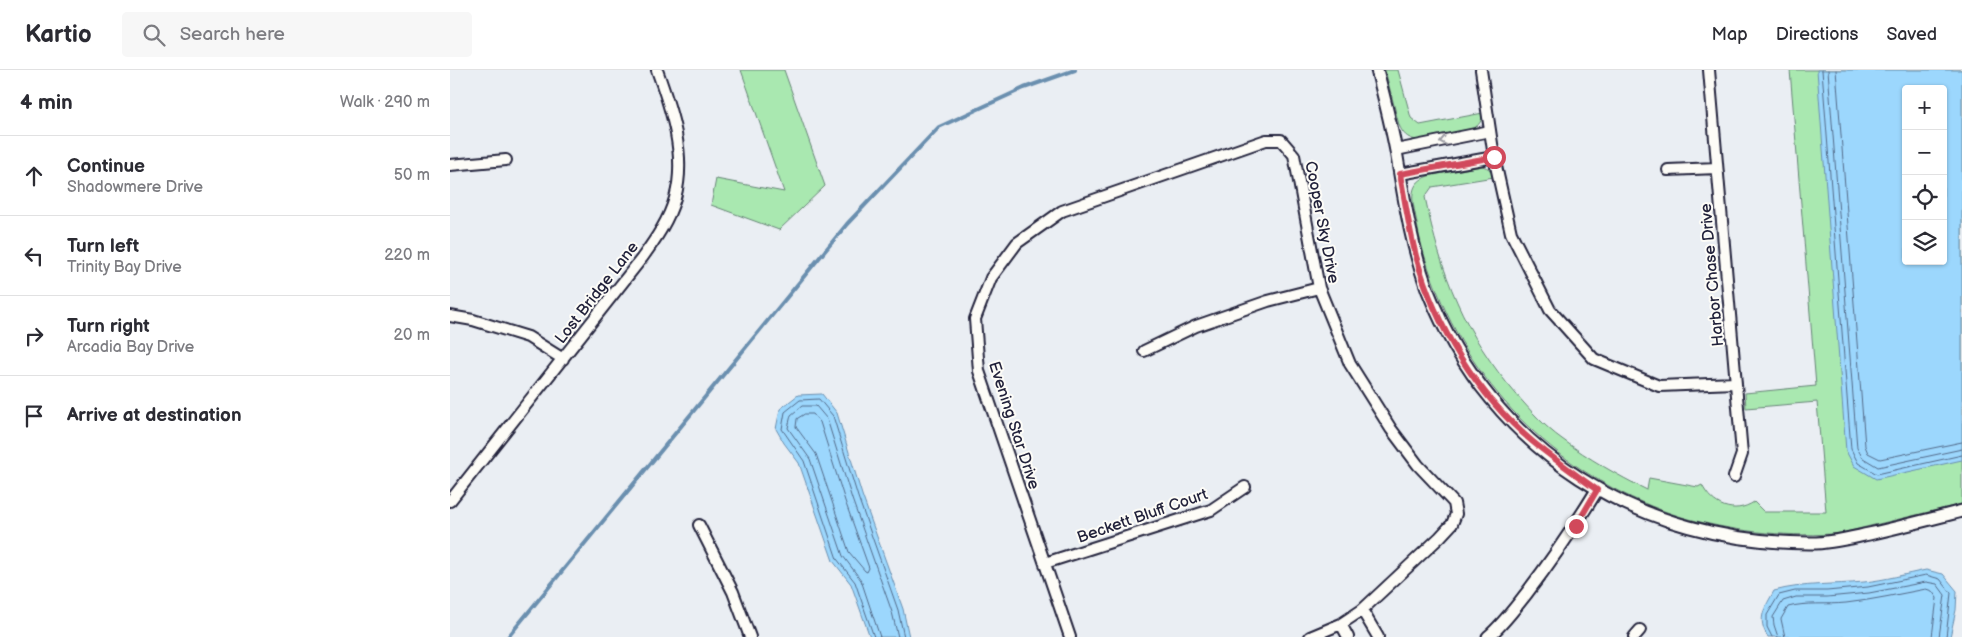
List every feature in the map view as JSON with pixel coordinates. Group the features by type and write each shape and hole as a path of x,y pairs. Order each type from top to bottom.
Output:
{"street":[{"name":"Lost Bridge Lane","path":"452,494 642,258 666,221 675,198 679,154 676,128 657,70"},
{"path":"1377,70 1396,150 1416,256 1441,322 1470,372 1499,409 1532,441 1597,490 1657,518 1738,537 1779,542 1814,543 1848,539 1962,511"},
{"path":"1481,70 1494,157 1511,233 1550,310 1594,359 1659,386 1735,384"},
{"name":"Harbor Chase Drive","path":"1709,70 1742,454 1734,477"},
{"path":"1396,150 1490,131"},
{"name":"Evening Star Drive","path":"1070,637 979,371 975,319 991,278 1017,243 1062,212 1266,140 1281,140"},
{"name":"Cooper Sky Drive","path":"1281,140 1294,155 1319,288 1350,364 1391,429 1418,465 1454,503 1456,514 1452,524 1440,537 1362,610"},
{"path":"1400,174 1494,157"},
{"path":"450,165 506,160"},
{"path":"1668,170 1717,168"},
{"path":"1144,351 1196,326 1268,301 1319,288"},
{"path":"450,316 473,320 528,337 562,359"},
{"name":"Beckett Bluff Court","path":"1045,563 1212,510 1245,487"},
{"path":"1488,637 1500,626 1550,563 1576,526 1597,490"},
{"path":"699,525 733,592 750,637"},
{"path":"1310,637 1341,624 1362,610 1378,637"},
{"path":"1341,624 1348,637"}],"green space":[{"path":"741,70 784,70 825,186 779,230 711,205 716,179 784,192"},
{"path":"1385,70 1398,70 1411,118 1420,125 1483,113 1481,121 1473,129 1416,140 1408,137 1399,125"},
{"path":"1790,70 1962,70 1962,504 1846,532 1813,535 1775,534 1700,522 1641,502 1603,483 1567,459 1534,432 1505,402 1479,368 1456,332 1438,293 1423,251 1413,202 1416,184 1428,176 1482,166 1491,171 1494,177 1432,187 1425,197 1431,225 1457,302 1482,349 1532,412 1562,439 1614,473 1647,490 1649,478 1698,487 1702,485 1706,492 1718,503 1731,508 1739,508 1754,502 1764,512 1826,512 1817,402 1746,408 1745,393 1816,386"}],"water":[{"path":"1817,70 1962,70 1962,460 1876,479 1854,466 1846,451"},
{"path":"822,394 837,413 862,495 903,609 909,637 870,637 851,584 833,561 799,463 776,429 780,409 798,395"},
{"path":"1926,570 1943,574 1957,591 1956,610 1950,637 1768,637 1764,630 1763,613 1774,591 1807,585 1872,581"}],"waterway":[{"path":"508,637 847,224 939,127 1024,88 1075,70"}],"route":[{"path":"1494,157 1400,174 1416,256 1441,322 1470,372 1499,409 1532,441 1597,490 1576,526"}]}
